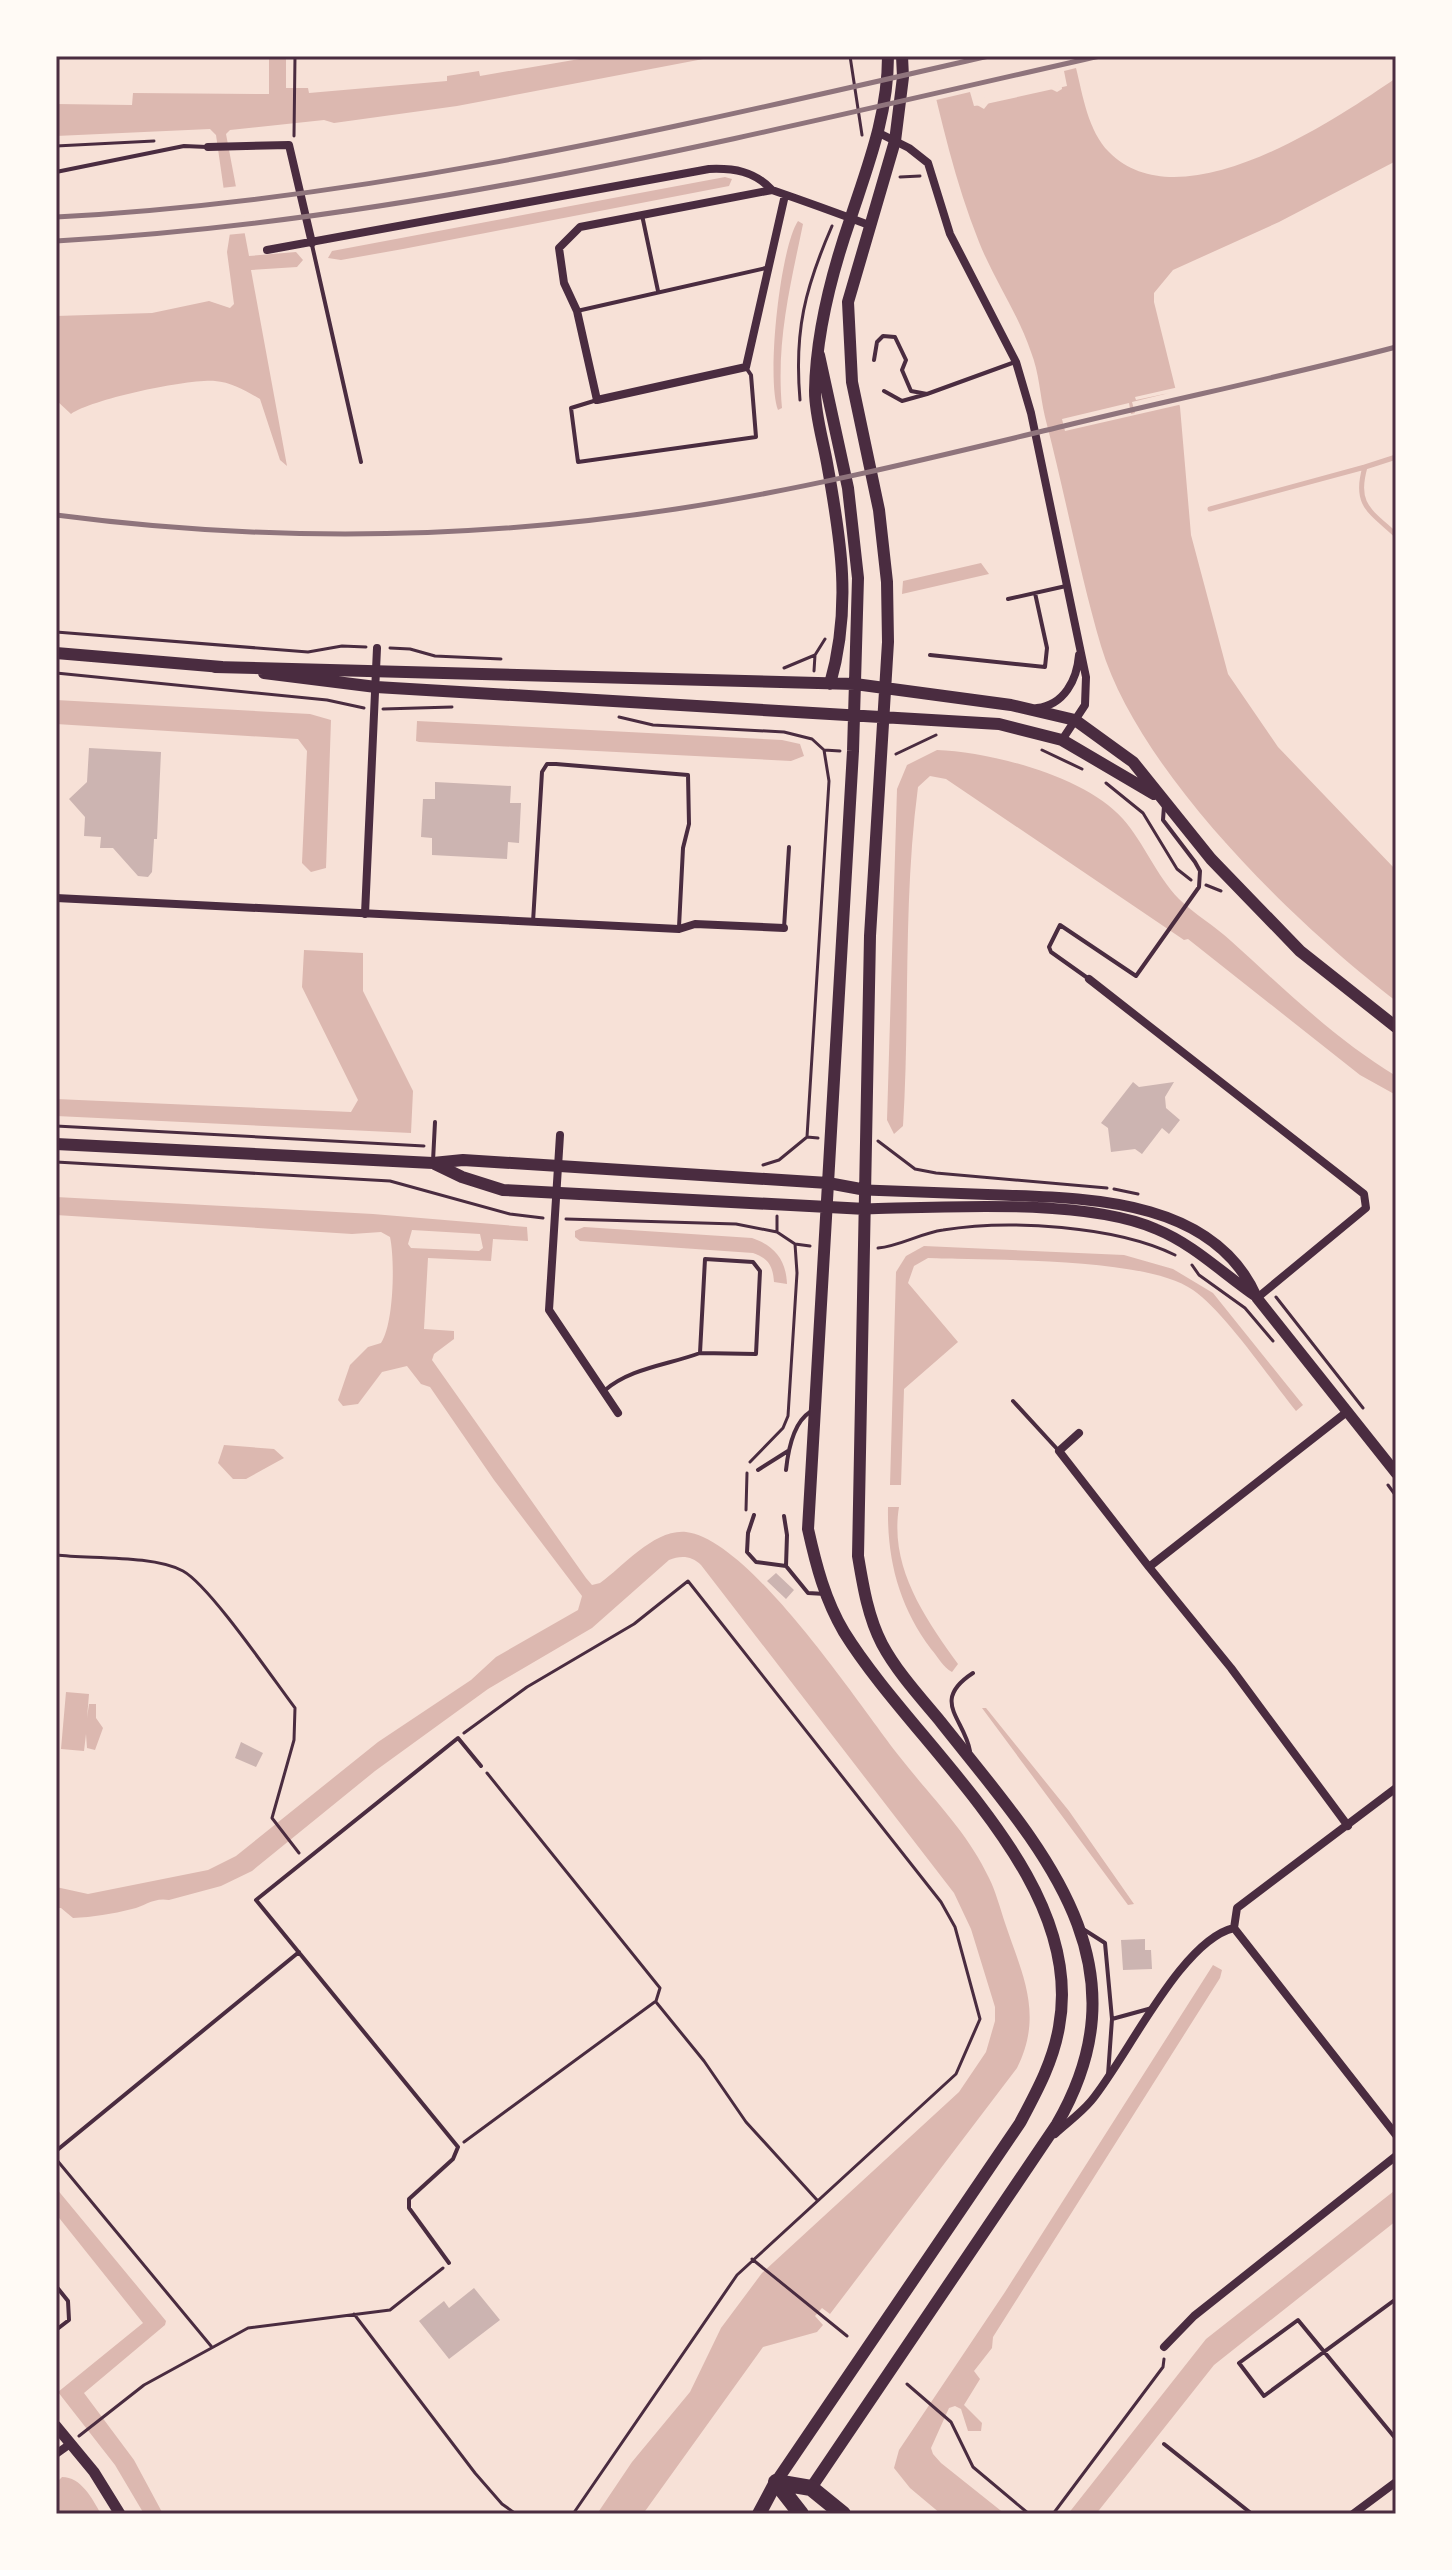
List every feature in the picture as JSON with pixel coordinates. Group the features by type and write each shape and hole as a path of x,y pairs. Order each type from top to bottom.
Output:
{"highway":[{"path":"776,2482 811,2488 843,2514"},
{"path":"776,2482 798,2513"}],"main road":[{"path":"830,684 842,641 844,607 840,539 815,393 824,308 879,133 886,101 888,56"},
{"path":"798,2513 811,2488 1045,2143 1074,2091 1087,2047 1091,1983 1081,1927 1039,1850 882,1644 863,1589 858,1556 870,936 884,716 886,552 849,357 848,302 895,141 903,77 902,56"},
{"path":"759,2514 776,2482 1020,2123 1047,2073 1060,2025 1061,1977 1054,1931 1042,1899 974,1799 850,1640 826,1594 808,1529 855,714 856,548 848,488 819,355"},
{"path":"56,653 215,667 376,687 999,724 1062,740 1161,799"},
{"path":"215,667 855,684 1029,709 1075,720 1133,762 1243,895 1290,941 1396,1027"},
{"path":"56,1144 433,1163 463,1160 828,1183 866,1190"},
{"path":"433,1163 488,1187 556,1194 866,1209"}],"street":[{"path":"879,133 928,163 950,234 1016,362 1087,696 1062,740"},
{"path":"211,147 289,145 293,149 312,243"},
{"path":"267,250 709,169 731,168 749,173 772,190 869,225"},
{"path":"772,190 580,227 559,248 564,283 577,311 597,400 746,367 785,195"},
{"path":"365,914 377,648"},
{"path":"1029,709 1060,699 1071,686 1079,650"},
{"path":"56,898 679,929 695,924 784,928"},
{"path":"1089,979 1364,1194 1366,1208 1257,1298"},
{"path":"560,1135 549,1310 618,1413"},
{"path":"866,1190 1117,1201 1161,1214 1199,1234 1247,1273 1257,1298"},
{"path":"866,1209 1009,1209 1110,1214 1156,1228 1191,1246 1257,1298 1396,1473"},
{"path":"1149,1567 1348,1411"},
{"path":"1079,1433 1059,1451 1231,1668 1348,1826"},
{"path":"1396,1788 1237,1908 1234,1928 1396,2135"},
{"path":"1045,2143 1090,2102 1184,1964 1208,1940 1234,1928"},
{"path":"1164,2347 1194,2316 1396,2156"},
{"path":"56,2426 94,2472 120,2514"},
{"path":"56,2454 70,2444"},
{"path":"1353,2514 1396,2482"}],"lane":[{"path":"56,172 184,146 211,147"},
{"path":"642,214 658,291"},
{"path":"312,243 361,462"},
{"path":"577,311 766,268"},
{"path":"874,360 877,342 883,336 895,337 901,343 906,360 902,370 907,384 911,391 927,394"},
{"path":"884,391 902,401 1016,362"},
{"path":"597,400 571,408 578,462 756,437 751,375 746,367"},
{"path":"1008,599 1066,586"},
{"path":"930,655 1045,667 1047,648 1035,593"},
{"path":"533,922 542,772 547,764 556,764 688,775 689,824 683,848 679,929"},
{"path":"1089,979 1051,952 1049,947 1060,925 1136,976 1195,896 1199,883 1195,862 1163,820 1161,799"},
{"path":"784,928 789,847"},
{"path":"433,1163 435,1122"},
{"path":"604,1391 622,1375 660,1368 700,1353 756,1354 760,1271 753,1262 705,1259 700,1353"},
{"path":"1013,1401 1059,1451"},
{"path":"786,1470 788,1451 802,1417 814,1409"},
{"path":"758,1470 788,1451"},
{"path":"754,1515 748,1533 747,1552 763,1564 786,1566"},
{"path":"784,1516 786,1566 808,1593 826,1594"},
{"path":"972,1761 968,1738 954,1717 951,1701 953,1691 973,1673"},
{"path":"449,2263 409,2208 409,2199 453,2159 458,2147 256,1900 458,1738 481,1766"},
{"path":"1081,1927 1105,1943 1112,2019 1108,2078"},
{"path":"56,2151 299,1952"},
{"path":"1112,2019 1156,2007"},
{"path":"56,2286 68,2301 69,2320 56,2330"},
{"path":"1396,2299 1324,2351 1264,2396 1239,2363 1298,2320 1324,2351 1396,2439"},
{"path":"1164,2444 1252,2514"}],"path":[{"path":"295,56 295,127"},
{"path":"850,56 862,141"},
{"path":"56,146 156,141"},
{"path":"56,632 308,652 342,646 377,648"},
{"path":"815,655 824,641"},
{"path":"56,673 327,700 376,709 452,707"},
{"path":"616,716 653,725 784,732 812,739 824,750 829,781 807,1137 779,1160"},
{"path":"881,753 900,753 942,734"},
{"path":"1033,747 1088,772"},
{"path":"824,750 853,751"},
{"path":"1097,778 1143,813 1177,869 1199,883 1224,893"},
{"path":"56,1126 332,1141"},
{"path":"56,1162 227,1170"},
{"path":"866,1248 883,1248 942,1230 962,1228 1111,1233 1154,1245 1191,1265 1199,1275 1245,1308 1273,1342"},
{"path":"777,1232 795,1244 823,1247"},
{"path":"746,1511 750,1463 783,1428 788,1416 797,1273 795,1244"},
{"path":"1269,1288 1368,1415"},
{"path":"1379,1474 1396,1496"},
{"path":"56,1555 162,1564 182,1570 202,1588 295,1708 294,1740 272,1814 275,1824 292,1845"},
{"path":"458,1738 477,1720 527,1687 634,1624 688,1581 941,1902 955,1927 979,2006 979,2027 956,2074 752,2259 714,2304 573,2514"},
{"path":"458,2147 656,2001 660,1988 658,1981 481,1766"},
{"path":"656,2001 704,2061 746,2122 817,2200"},
{"path":"56,2159 211,2346"},
{"path":"752,2259 847,2336"},
{"path":"83,2433 144,2385 211,2346 262,2324 390,2310 449,2263"},
{"path":"354,2314 475,2473 502,2504 516,2514"},
{"path":"1053,2514 1163,2367 1164,2347"},
{"path":"907,2384 949,2420 973,2467 1029,2514"}],"shaded area":[{"path":"269,56 286,56 286,88 308,88 309,93 447,81 447,76 479,71 480,76 597,56 719,56 457,106 334,123 324,120 230,130 226,134 249,256 296,252 303,260 297,267 251,270 287,466 280,460 260,399 227,383 202,381 163,387 119,396 71,414 56,400 56,316 152,313 209,301 230,308 234,304 227,252 230,233 216,135 210,129 56,136 56,104 132,105 133,93 269,94"},
{"path":"926,56 965,56 977,105 984,109 991,100 1049,88 1057,92 1062,89 1058,56 1076,68 1091,124 1109,152 1139,171 1175,177 1214,172 1296,140 1396,78 1396,161 1279,222 1173,270 1154,293 1154,302 1180,407 1191,535 1228,674 1278,747 1396,870 1396,1001 1312,930 1224,841 1148,743 1120,694 1093,618 1034,360 970,219"},
{"path":"725,177 732,179 729,186 403,249 341,260 328,258 332,251"},
{"path":"798,221 803,224 785,315 781,360 782,408 778,410 774,371 777,314 786,258"},
{"path":"981,563 989,574 902,594 903,581"},
{"path":"56,700 310,714 331,720 326,868 311,872 302,863 307,751 298,739 56,724"},
{"path":"417,721 782,740 800,744 804,756 791,761 419,742 416,741"},
{"path":"937,750 984,756 1036,769 1086,790 1106,804 1130,828 1179,899 1331,1029 1396,1076 1396,1095 1360,1075 1188,939 1184,940 946,779 930,776 918,787 913,829 903,1126 894,1134 887,1120 897,789 907,765"},
{"path":"304,950 363,953 363,991 413,1091 411,1133 56,1116 56,1099 351,1112 358,1100 302,987"},
{"path":"56,1197 373,1214 527,1227 528,1241 493,1239 491,1261 428,1258 424,1329 454,1331 454,1339 434,1354 432,1360 586,1578 592,1585 600,1583 651,1542 674,1533 686,1532 712,1542 741,1563 802,1628 831,1665 959,1829 991,1883 1028,1994 1029,2030 1017,2068 830,2314 822,2308 815,2316 823,2325 817,2332 763,2347 643,2514 597,2514 632,2462 690,2392 721,2328 762,2273 959,2092 986,2052 995,2021 995,2007 971,1929 954,1893 701,1565 682,1557 669,1560 592,1628 488,1689 375,1771 252,1871 221,1886 110,1914 73,1918 61,1908 56,1908 56,1887 88,1894 208,1870 236,1856 378,1742 471,1680 496,1657 578,1610 582,1596 494,1480 430,1387 421,1384 407,1366 382,1372 358,1404 343,1406 338,1400 350,1365 368,1347 381,1343 389,1322 393,1261 390,1237 381,1232 352,1234 56,1215","holes":["412,1230 480,1234 483,1248 479,1251 411,1248 408,1244"]},
{"path":"584,1227 752,1238 778,1255 787,1284 774,1282 769,1263 753,1253 580,1241 575,1237 575,1231"},
{"path":"924,1246 1124,1255 1173,1269 1213,1293 1303,1405 1296,1411 1219,1313 1193,1290 1170,1279 1140,1271 1066,1262 928,1258 914,1266 908,1283 958,1342 904,1389 901,1485 890,1485 896,1272 906,1256"},
{"path":"224,1445 274,1449 284,1458 246,1479 233,1479 218,1463"},
{"path":"888,1507 899,1507 897,1529 905,1572 923,1611 958,1664 952,1672 920,1633 903,1599 890,1546"},
{"path":"66,1692 89,1694 87,1718 89,1704 96,1704 96,1718 103,1728 95,1750 87,1748 86,1734 84,1751 61,1749"},
{"path":"982,1708 986,1708 1069,1811 1134,1904 1128,1905"},
{"path":"1213,1965 1222,1970 1220,1978 993,2337 992,2348 974,2371 980,2379 964,2405 982,2423 981,2431 968,2431 961,2409 955,2406 949,2408 931,2448 941,2463 1005,2514 941,2514 910,2488 894,2468 899,2450 1005,2292"},
{"path":"56,2188 166,2321 84,2393 134,2460 163,2514 144,2514 115,2465 58,2392 143,2323 56,2214"},
{"path":"1394,2191 1396,2221 1214,2365 1096,2514 1068,2514 1206,2339"},
{"path":"62,2477 80,2484 101,2514 56,2511 56,2483"}],"pier":[{"path":"922,56 969,56 982,105 974,106 970,92 932,101"},
{"path":"977,56 1046,56 1056,88 1060,83 1054,56 1077,56 1080,67 1064,71 1067,86 986,104"},
{"path":"239,186 247,233 226,235 221,188"},
{"path":"1179,387 1183,404 1065,431 1062,419 1129,403 1131,414 1135,413 1132,402 1169,393 1136,400 1135,397"}],"building":[{"path":"89,748 161,752 157,839 154,839 152,872 148,877 138,876 113,848 100,848 101,837 84,836 85,817 69,799 87,782"},
{"path":"435,782 511,786 510,803 521,803 519,843 508,842 507,859 432,855 432,838 421,837 423,799 435,799"},
{"path":"1133,1082 1139,1087 1174,1082 1165,1097 1166,1108 1180,1120 1169,1134 1162,1128 1142,1154 1135,1149 1111,1152 1108,1128 1101,1123"},
{"path":"776,1573 794,1590 786,1599 767,1581"},
{"path":"241,1742 263,1753 256,1767 235,1758"},
{"path":"1145,1939 1145,1950 1151,1950 1152,1969 1123,1970 1121,1940"},
{"path":"474,2288 500,2320 449,2359 419,2321 444,2301 449,2308"}],"waterway":[{"path":"1396,457 1365,467 1362,480 1363,499 1367,506 1396,535"},
{"path":"1210,509 1365,467"}],"railway":[{"path":"56,217 293,195 410,177 642,133 989,56"},
{"path":"56,241 189,231 321,215 452,194 711,144 1100,56"},
{"path":"56,515 211,530 366,534 522,527 599,519 725,501 822,482 1396,347"}]}
